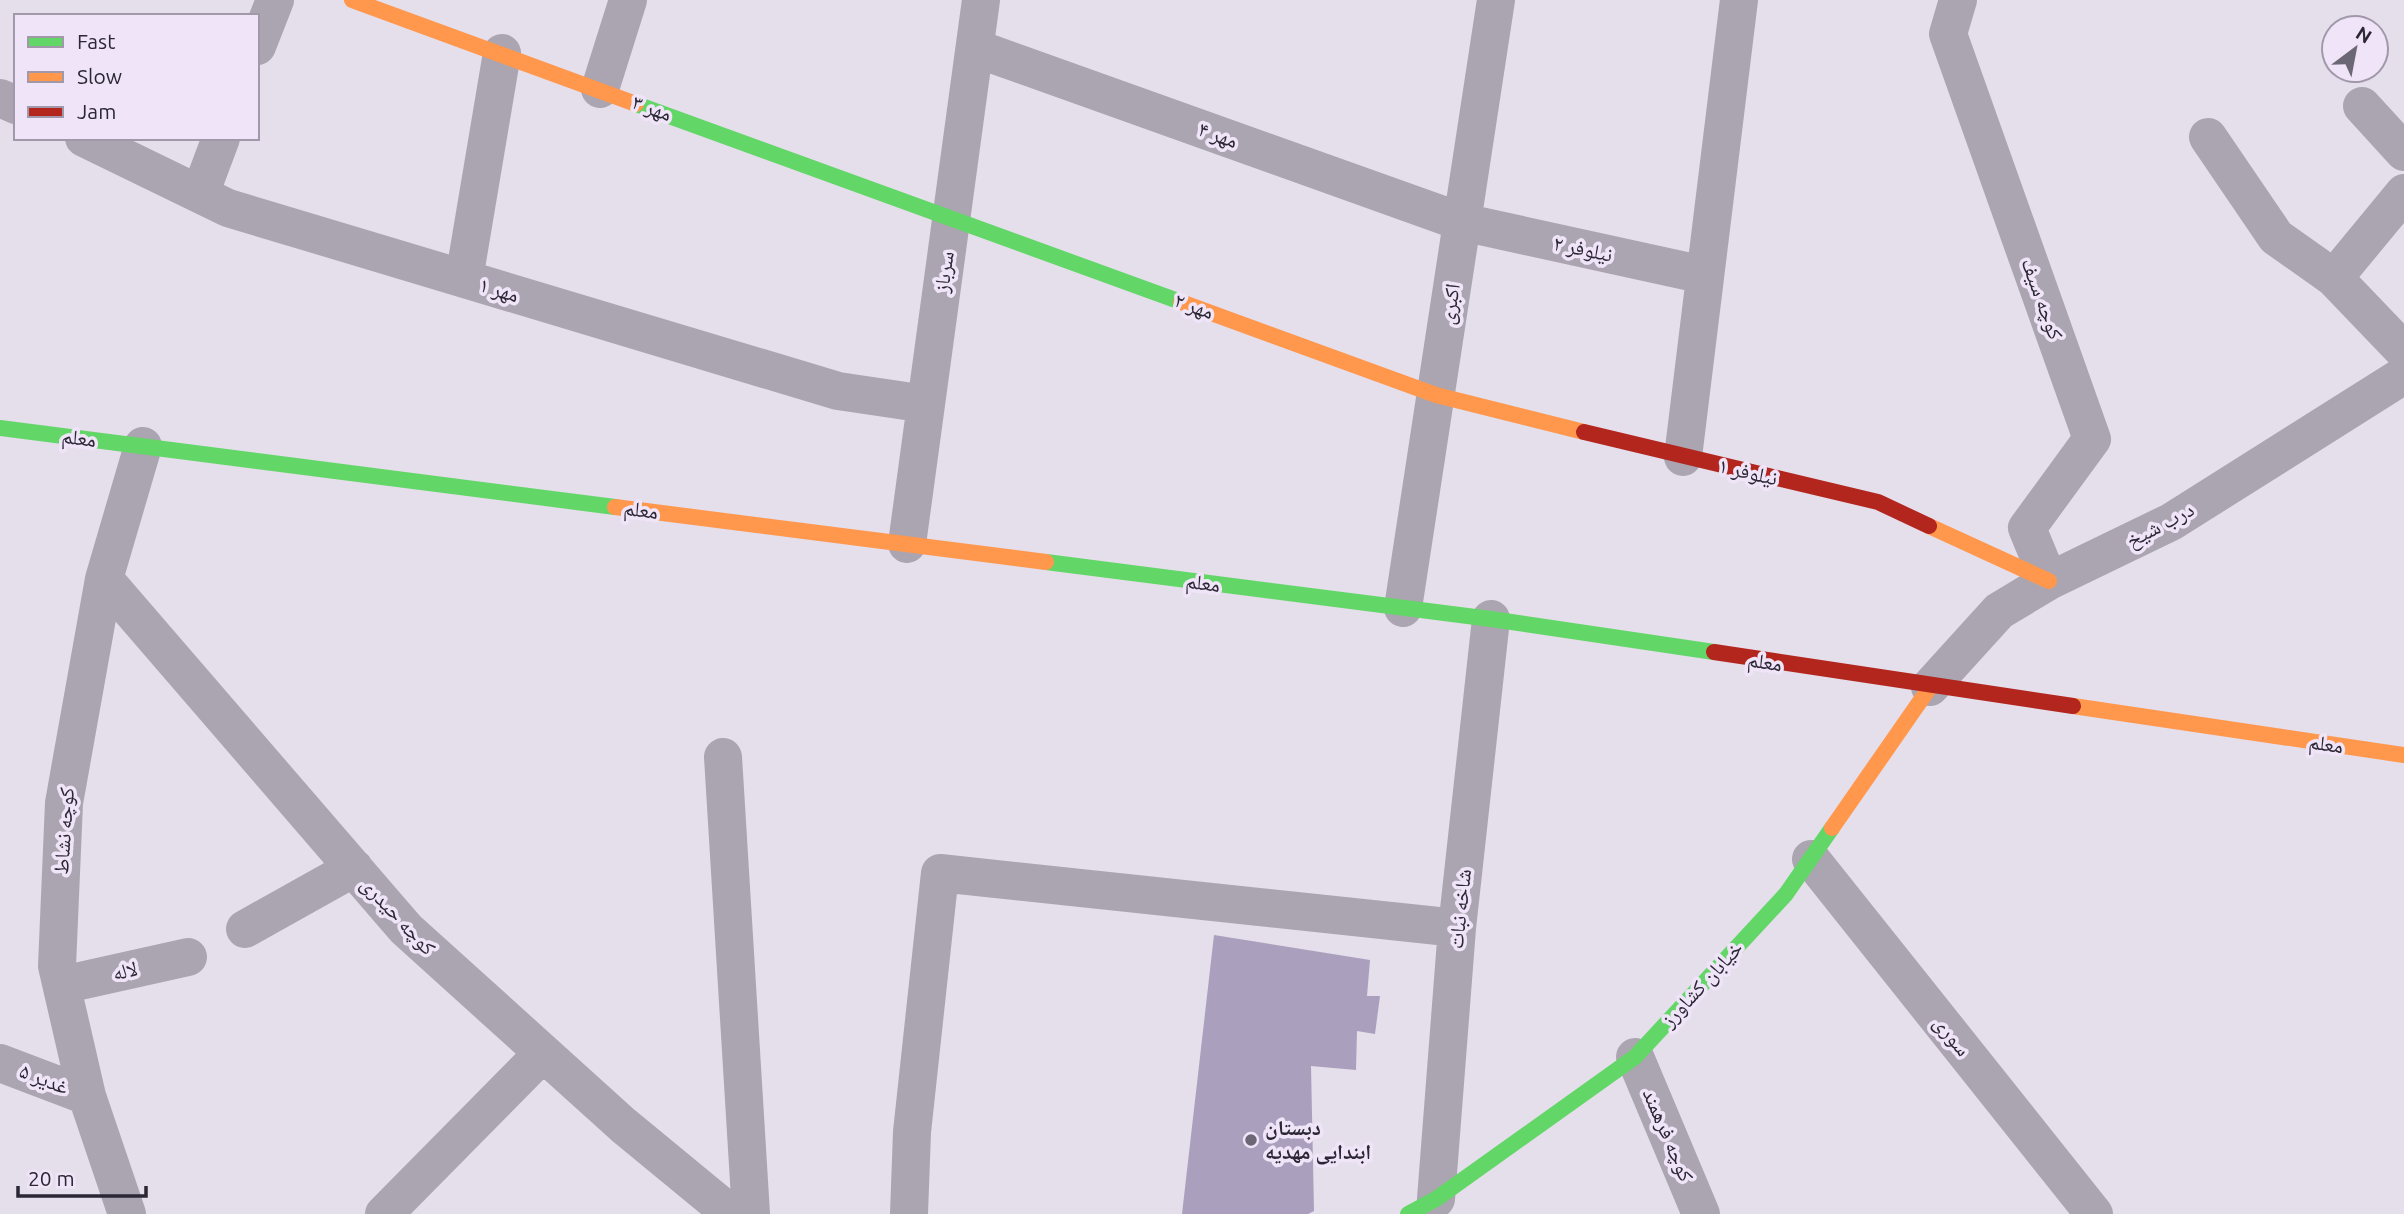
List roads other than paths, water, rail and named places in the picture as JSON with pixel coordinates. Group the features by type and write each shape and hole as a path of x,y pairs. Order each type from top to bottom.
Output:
{"street":[{"path":"259,41 275,0"},
{"name":"مهر ۳","path":"352,0 952,218"},
{"path":"600,89 628,0"},
{"name":"سرباز","path":"907,544 981,0"},
{"name":"اکبری","path":"1403,608 1496,0"},
{"path":"1683,457 1739,0"},
{"name":"کوچه سیف","path":"1951,1 1948,34 2092,439 2027,528 2049,581"},
{"name":"مهر ۴","path":"975,48 1462,222"},
{"path":"464,279 502,53"},
{"path":"2362,106 2404,152"},
{"path":"2208,137 2276,237 2334,278 2404,351"},
{"name":"مهر ۱","path":"88,140 228,208 838,391 926,404"},
{"path":"200,194 220,140"},
{"path":"2334,278 2404,193"},
{"name":"مهر ۲","path":"952,218 1436,395"},
{"name":"نیلوفر ۲","path":"1462,222 1704,275"},
{"name":"درب شیخ","path":"1930,687 1999,611 2049,581 2171,522 2397,391"},
{"name":"نیلوفر ۱","path":"1436,395 1683,457 1878,502 2049,581"},
{"name":"معلم","path":"0,428 1403,608 2404,755"},
{"name":"کوچه نشاط","path":"127,1214 87,1096 57,965 64,803 104,579 144,446"},
{"name":"کوچه حیدری","path":"104,579 406,929 623,1125 731,1214"},
{"name":"شاخه نبات","path":"1422,1206 1457,928 1490,620"},
{"name":"خیابان کشاورز","path":"1422,1206 1635,1057 1787,894 1930,687"},
{"path":"723,757 751,1214"},
{"name":"سوری","path":"1811,859 2087,1211"},
{"path":"245,929 354,868"},
{"path":"909,1214 912,1132 940,873 1457,928"},
{"name":"لاله","path":"62,985 188,957"},
{"path":"393,1211 543,1053"},
{"name":"کوچه فرهمند","path":"1635,1057 1701,1214"},
{"name":"غدیر ۵","path":"0,1063 87,1096"}],"place":[{"name":"دبستان ابندایی مهدیه","path":"1251,1140"}]}
